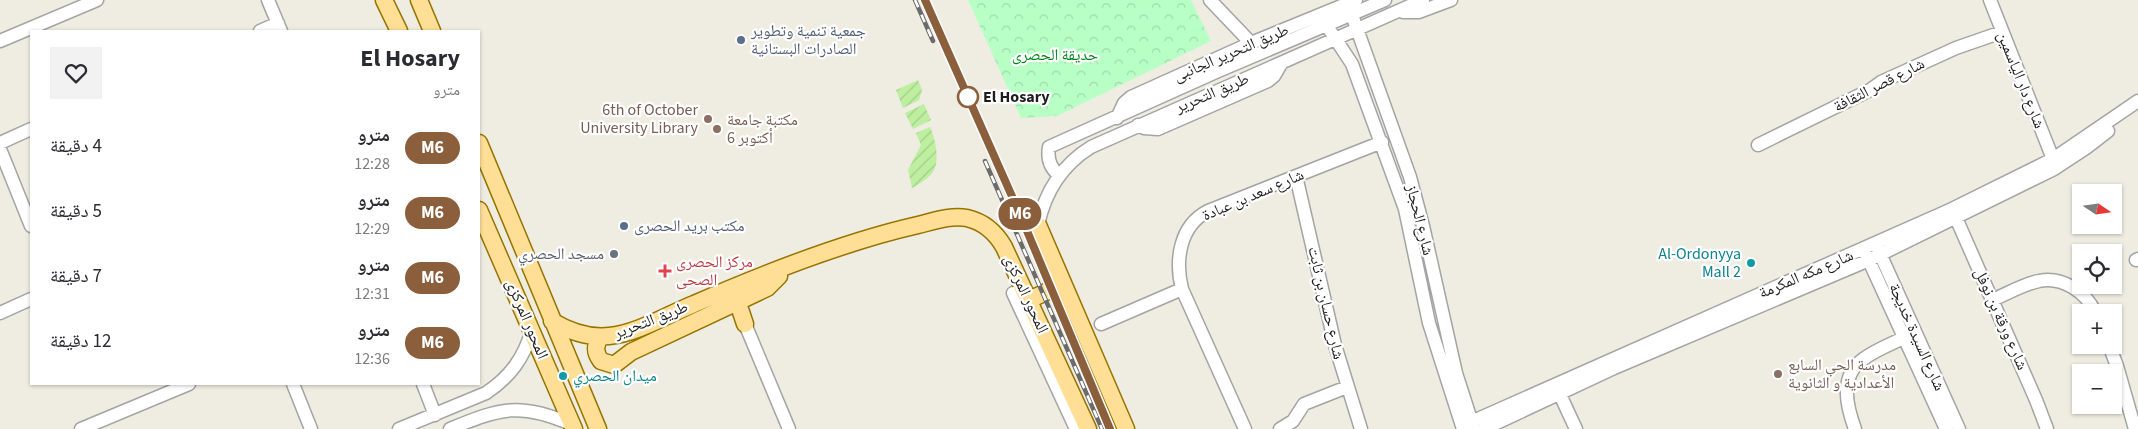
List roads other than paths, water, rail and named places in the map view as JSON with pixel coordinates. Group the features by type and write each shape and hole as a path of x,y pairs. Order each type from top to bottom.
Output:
{"main road":[{"path":"384,0 399,30"},
{"path":"419,0 432,30"},
{"name":"المحور المركزى","path":"480,145 598,429"},
{"name":"المحور المركزى","path":"480,212 572,426"},
{"name":"المحور المركزى","path":"890,231 947,218 966,218 976,221 992,232 999,239 1029,300 1088,429"},
{"path":"1038,225 1126,429"},
{"name":"طريق التحرير","path":"552,321 574,332 601,337 630,331 729,288 890,231"},
{"name":"طريق التحرير","path":"601,337 596,344 598,358 605,364 614,365 631,352 738,303 771,285 778,278 777,271"},
{"path":"1029,300 1063,284"},
{"path":"738,303 746,324"}],"street":[{"path":"0,41 97,0"},
{"path":"265,30 280,27 268,0"},
{"path":"1210,0 1251,43"},
{"name":"طريق التحرير الجانبى","path":"1117,118 1124,103 1131,97 1251,43 1356,0"},
{"name":"طريق التحرير","path":"1060,175 1053,169 1049,161 1050,147 1216,72 1385,0"},
{"path":"1336,39 1423,0"},
{"path":"1398,11 1419,12 1451,0"},
{"name":"شارع دار الياسمين","path":"1990,0 2053,159"},
{"name":"شارع الحجاز","path":"1352,15 1417,202 1467,426"},
{"name":"شارع الحجاز","path":"1326,26 1352,64 1382,142 1405,209 1429,323 1467,426"},
{"name":"شارع قصر الثقافة","path":"1758,145 1870,90 1881,82 1956,48 2002,32"},
{"name":"طريق التحرير الجانبى","path":"1060,175 1070,162 1084,152 1138,125 1144,128 1158,129 1268,81 1274,76 1281,64 1336,39"},
{"name":"شارع مكه المكرمة","path":"1954,214 2053,159 2138,101"},
{"name":"شارع مكه المكرمة","path":"1467,426 1557,388 1614,368 2054,168 2086,148 2138,110"},
{"path":"0,143 30,129"},
{"name":"شارع سعد بن عبادة","path":"1245,429 1182,289 1178,267 1182,244 1193,223 1201,215 1382,142"},
{"path":"0,149 30,222"},
{"path":"1038,225 1046,199 1060,175"},
{"name":"شارع حسان بن ثابت","path":"1296,176 1335,345 1361,429"},
{"name":"شارع ورقة بن نوفل","path":"1954,214 2047,429"},
{"name":"شارع السيدة خديجة","path":"1872,252 1910,335 1959,429"},
{"path":"1992,300 2039,280 2052,280 2076,289 2086,297 2090,304"},
{"path":"1100,324 1182,289"},
{"path":"1013,292 1076,429"},
{"path":"0,313 30,299"},
{"path":"746,324 789,429"},
{"path":"399,429 486,393 502,381 523,355 532,330"},
{"path":"1856,429 1847,405 1846,395 1854,370 1862,360 1910,335"},
{"name":"شارع السيدة خديجة","path":"1910,335 1946,429"},
{"path":"2112,354 2135,429"},
{"path":"81,429 187,385"},
{"path":"293,385 311,429"},
{"path":"423,385 435,414"},
{"path":"1280,429 1293,421 1304,404 1347,387"},
{"path":"1557,388 1576,429"},
{"name":"شارع مكه المكرمة","path":"1484,429 1557,388"},
{"path":"450,429 501,410 520,409 539,412 572,426"},
{"path":"1296,416 1302,429"}],"railway":[{"path":"915,0 933,41"},
{"path":"925,0 942,37"},
{"path":"994,157 1110,429"},
{"path":"985,161 1102,429"}],"metro line":[{"name":"M6","path":"925,0 1022,219 1110,429"}],"place":[{"name":"جمعية تنمية وتطوير الصادرات البستانية","path":"741,40"},
{"name":"El Hosary","path":"968,97"},
{"name":"6th of October University Library","path":"708,119"},
{"name":"مكتبة جامعة 6 أكتوبر","path":"717,129"},
{"name":"مكتب بريد الحصرى","path":"624,226"},
{"name":"مسجد الحصري","path":"614,254"},
{"name":"Al-Ordonyya Mall 2","path":"1751,263"},
{"name":"مركز الحصرى الصحى","path":"665,271"},
{"name":"مدرسة الحي السابع الأعدادية و الثانوية","path":"1778,374"},
{"name":"ميدان الحصري","path":"563,376"}],"park label":[{"name":"حديقة الحصرى","path":"1055,55"}]}
